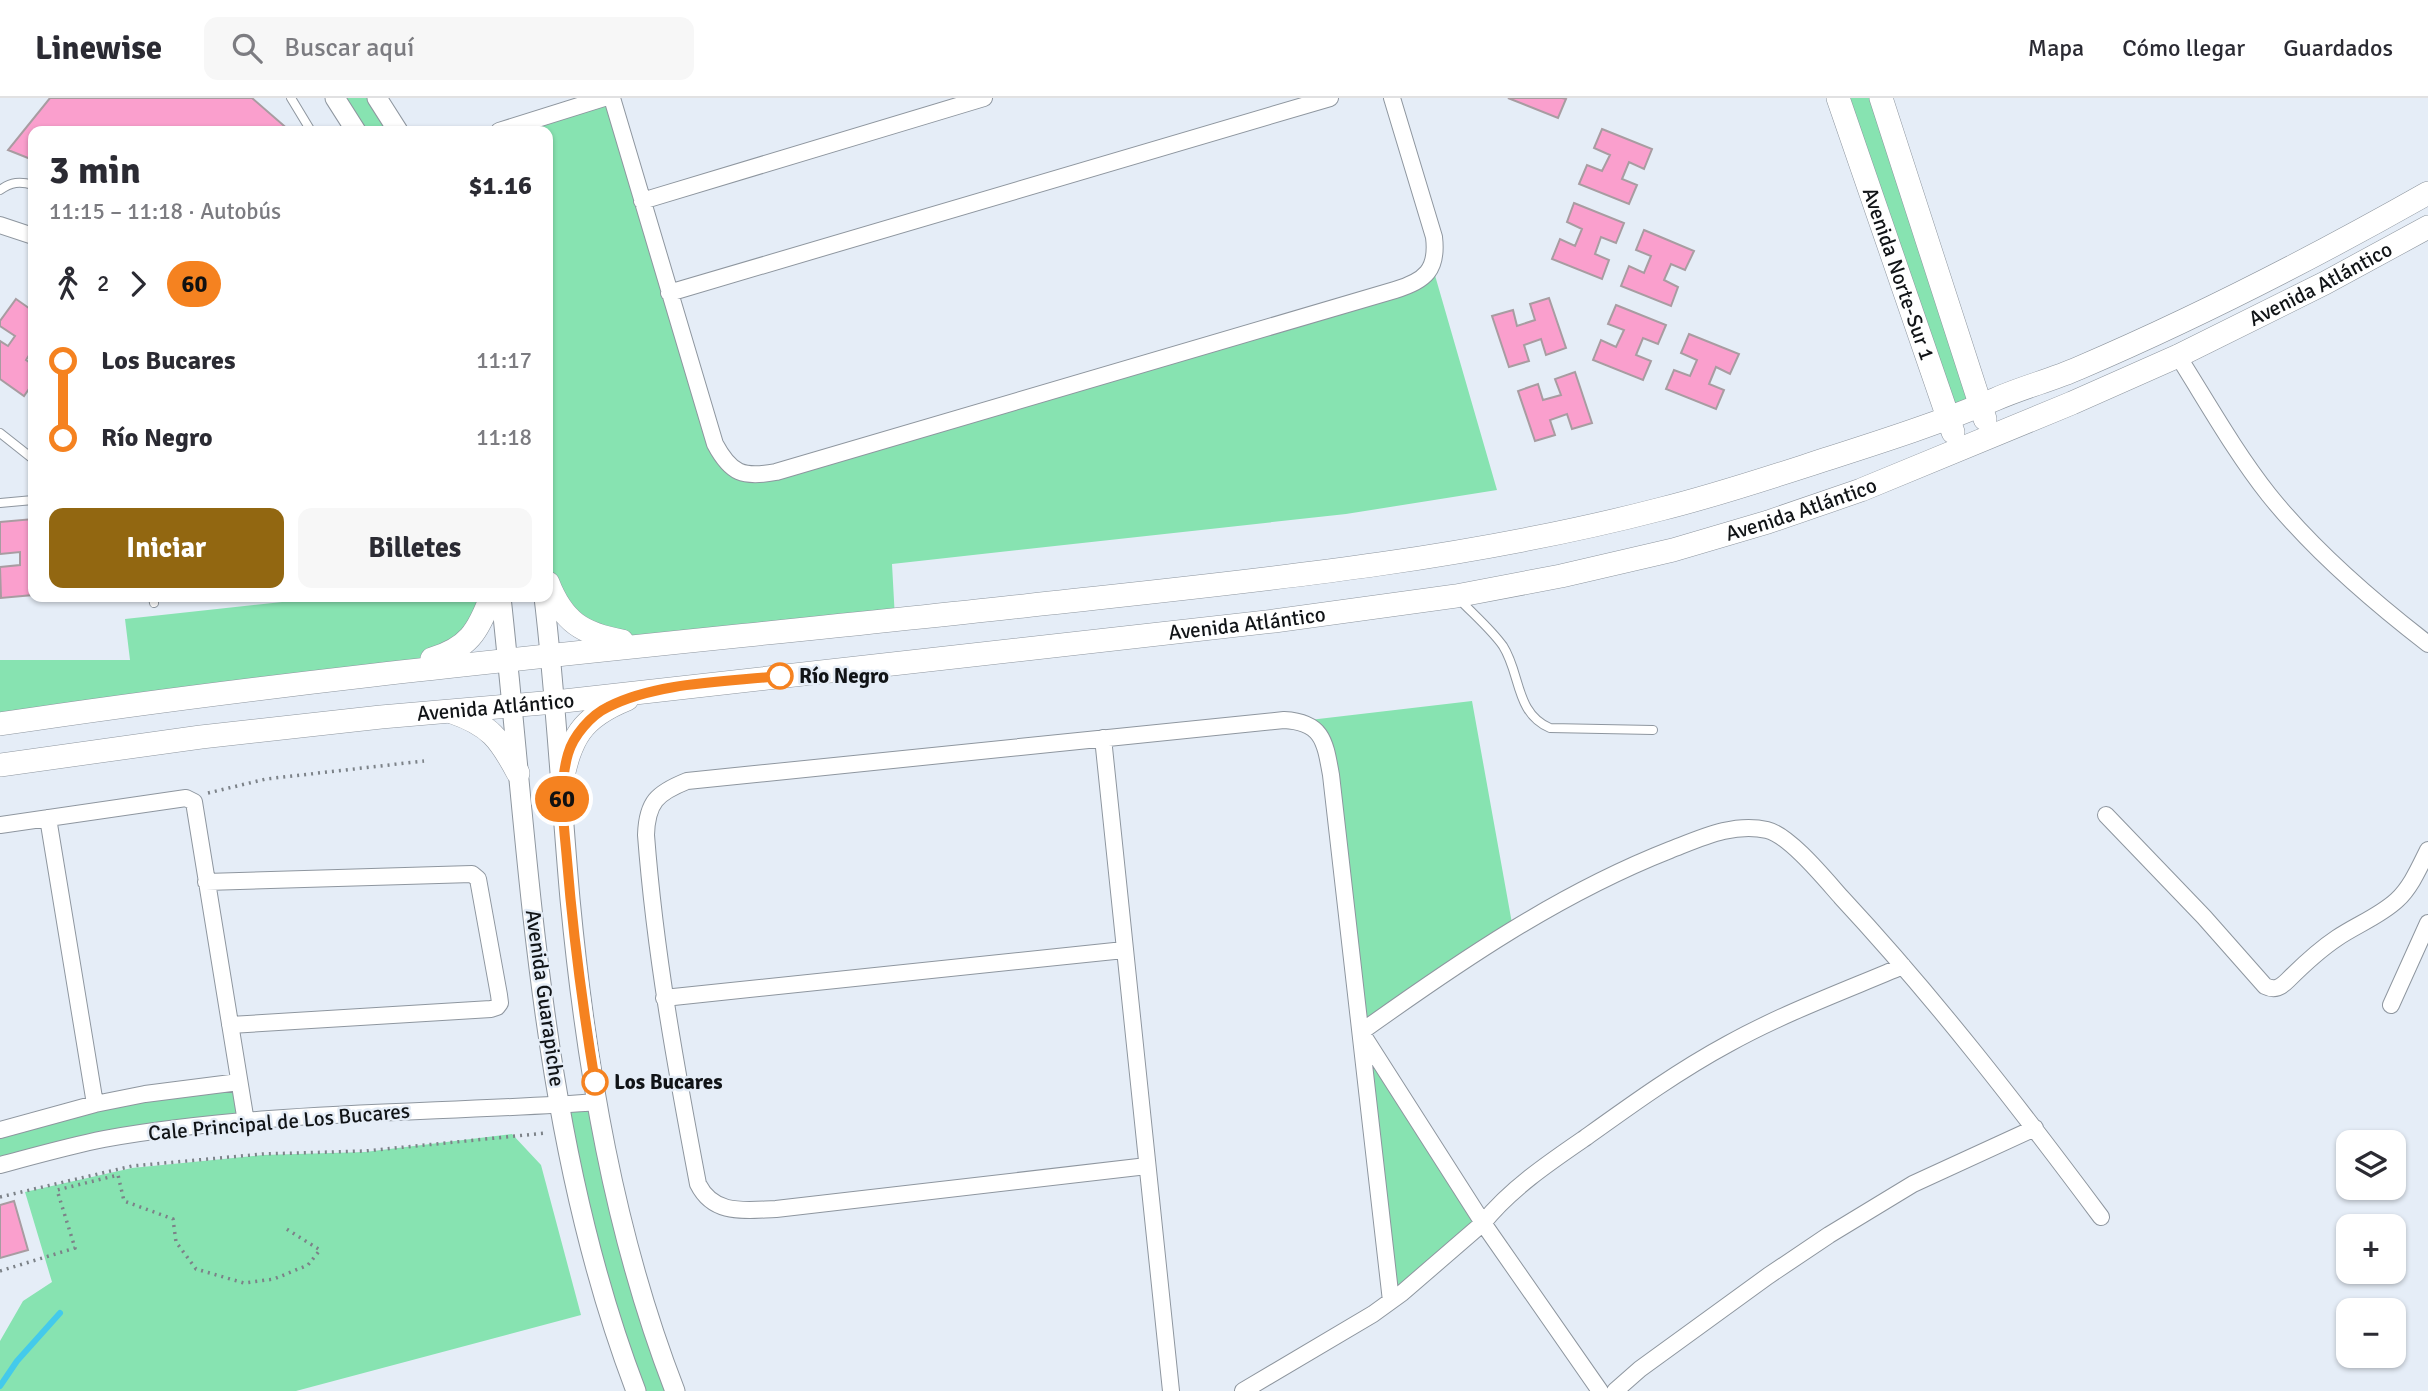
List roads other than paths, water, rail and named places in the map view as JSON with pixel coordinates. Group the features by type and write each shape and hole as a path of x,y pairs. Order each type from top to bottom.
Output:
{"main road":[{"name":"Avenida Norte-Sur 1","path":"1838,98 1948,420 1960,448"},
{"name":"Avenida Norte-Sur 1","path":"1881,98 1989,435"},
{"name":"Avenida Atlántico","path":"0,724 99,709 508,658 1350,569 1466,551 1557,533 1661,510 1741,487 1948,420 2073,371 2160,332 2298,263 2428,193"},
{"name":"Avenida Atlántico","path":"0,765 201,737 449,710 555,702 1261,623 1456,596 1561,576 1685,547 1861,490 2178,356 2325,283 2428,227"},
{"path":"553,593 560,606 579,628 594,636 653,644"},
{"path":"382,674 456,650 469,640 489,602"},
{"path":"561,785 568,751 593,718 607,707 660,690"},
{"path":"449,710 472,718 490,730 503,744 518,773"}],"street":[{"path":"335,98 353,126"},
{"path":"377,98 395,126"},
{"path":"515,126 604,98"},
{"path":"612,98 707,420 722,457 732,470 759,475 1402,288 1423,278 1432,265 1436,252 1434,237 1392,98"},
{"path":"642,201 984,98"},
{"path":"669,293 1331,98"},
{"path":"0,225 28,234"},
{"path":"2178,356 2230,438 2276,503 2360,589 2428,645"},
{"name":"Avenida Guarapiche","path":"502,602 530,885 551,1048 565,1131 583,1218 602,1290 636,1391"},
{"name":"Avenida Guarapiche","path":"545,602 570,901 598,1102 608,1162 628,1249 650,1323 675,1391"},
{"path":"1147,1166 776,1209 748,1210 713,1204 704,1196 698,1184 664,998 646,835 646,820 657,797 669,788 687,781 1284,720 1301,721 1312,726 1320,735 1331,775 1391,1301"},
{"path":"1103,738 1171,1391"},
{"path":"0,825 186,798 194,802 246,1122"},
{"path":"2106,815 2270,989 2284,984 2329,943 2394,903 2414,878 2428,850"},
{"path":"48,818 95,1104"},
{"path":"1361,1032 1495,940 1596,882 1693,841 1724,831 1743,828 1771,831 1782,837 1810,862 1965,1038 2101,1217"},
{"path":"206,882 472,874 478,879 500,1003 491,1009 230,1024"},
{"path":"2391,1005 2428,923"},
{"path":"664,998 1124,950"},
{"path":"1243,1391 1391,1301 1483,1223 1493,1210 1518,1188 1624,1110 1717,1051 1780,1018 1903,966"},
{"path":"1361,1032 1483,1223 1600,1391"},
{"path":"0,1130 95,1104 145,1094 239,1082"},
{"name":"Cale Principal de Los Bucares","path":"0,1165 102,1140 246,1122 598,1102"},
{"path":"1615,1391 1640,1369 1757,1284 1829,1236 1924,1178 2035,1129"}],"lane":[{"path":"290,98 308,126"},
{"path":"0,190 9,184 22,182 28,184"},
{"path":"0,433 28,455"},
{"path":"0,503 28,500"},
{"path":"1456,596 1503,647 1524,704 1537,722 1550,728 1653,730"}],"waterway":[{"path":"0,1386 17,1361 60,1313"}],"place":[{"name":"Río Negro","path":"780,676"},
{"name":"Los Bucares","path":"595,1082"}]}
